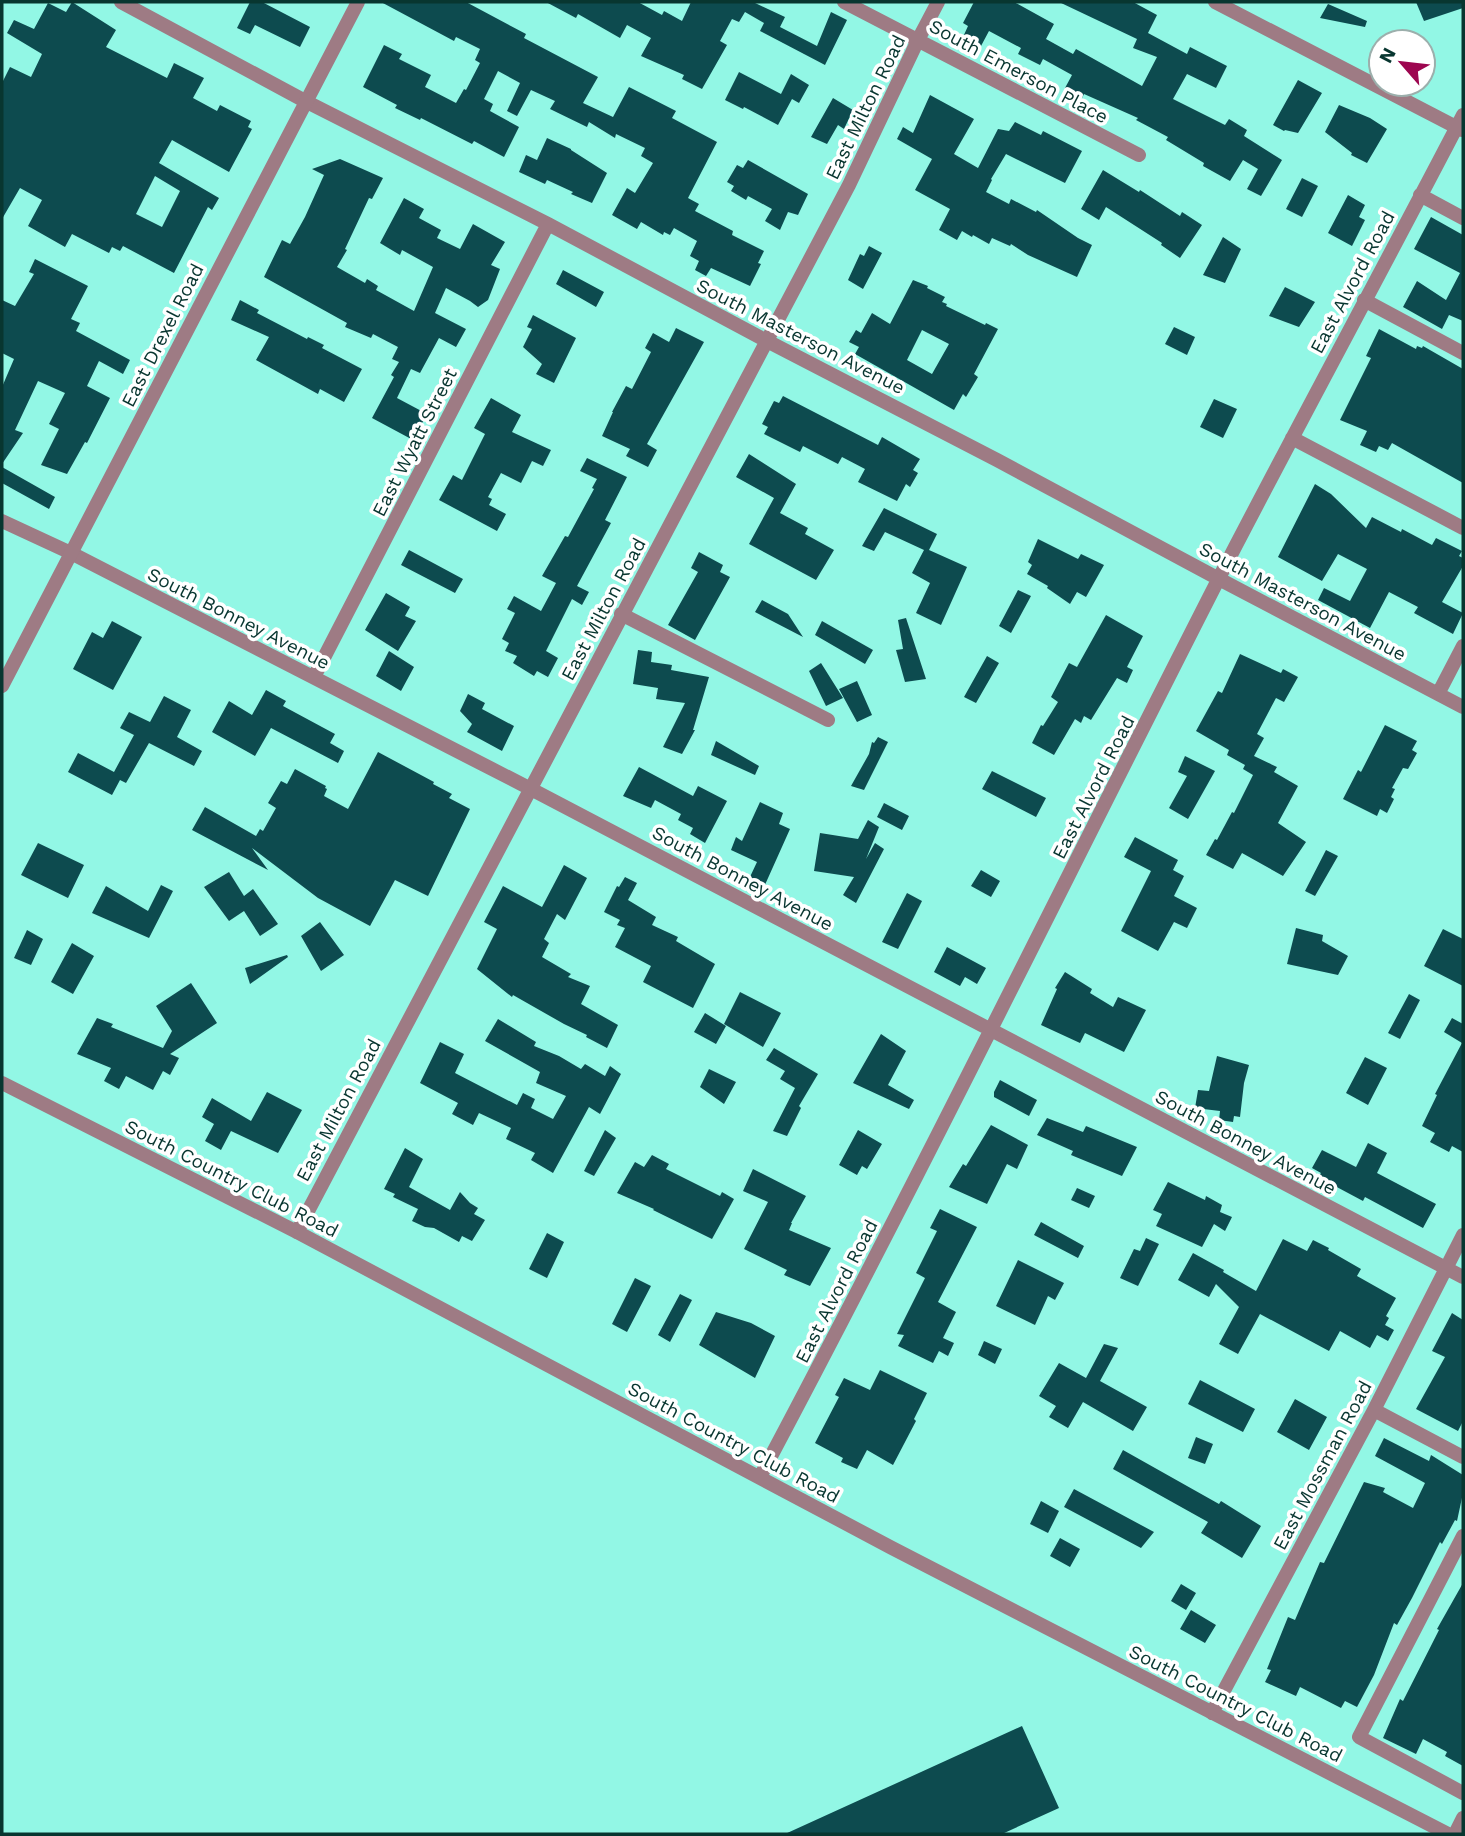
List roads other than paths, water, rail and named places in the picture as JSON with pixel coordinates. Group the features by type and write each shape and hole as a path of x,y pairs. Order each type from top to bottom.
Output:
{"street":[{"name":"South Masterson Avenue","path":"121,2 305,101 988,455 1463,707"},
{"name":"East Drexel Road","path":"2,686 358,2"},
{"name":"South Emerson Place","path":"844,2 1139,155"},
{"name":"East Milton Road","path":"297,1231 849,185 938,2"},
{"path":"1215,2 1461,124"},
{"name":"East Alvord Road","path":"760,1478 992,1031 1219,579 1364,300 1461,124"},
{"path":"1420,195 1463,218"},
{"name":"East Wyatt Street","path":"314,677 548,225"},
{"path":"1364,300 1463,353"},
{"path":"1292,438 1463,528"},
{"name":"South Bonney Avenue","path":"2,521 71,553 529,788 1463,1278"},
{"path":"621,614 828,720"},
{"path":"1438,694 1463,646"},
{"name":"South Country Club Road","path":"2,1083 297,1231 892,1548 1448,1834"},
{"name":"East Mossman Road","path":"1212,1713 1374,1410 1463,1235"},
{"path":"1374,1410 1463,1457"},
{"path":"1463,1536 1359,1737 1463,1793"},
{"path":"1455,1834 1463,1818"}]}
